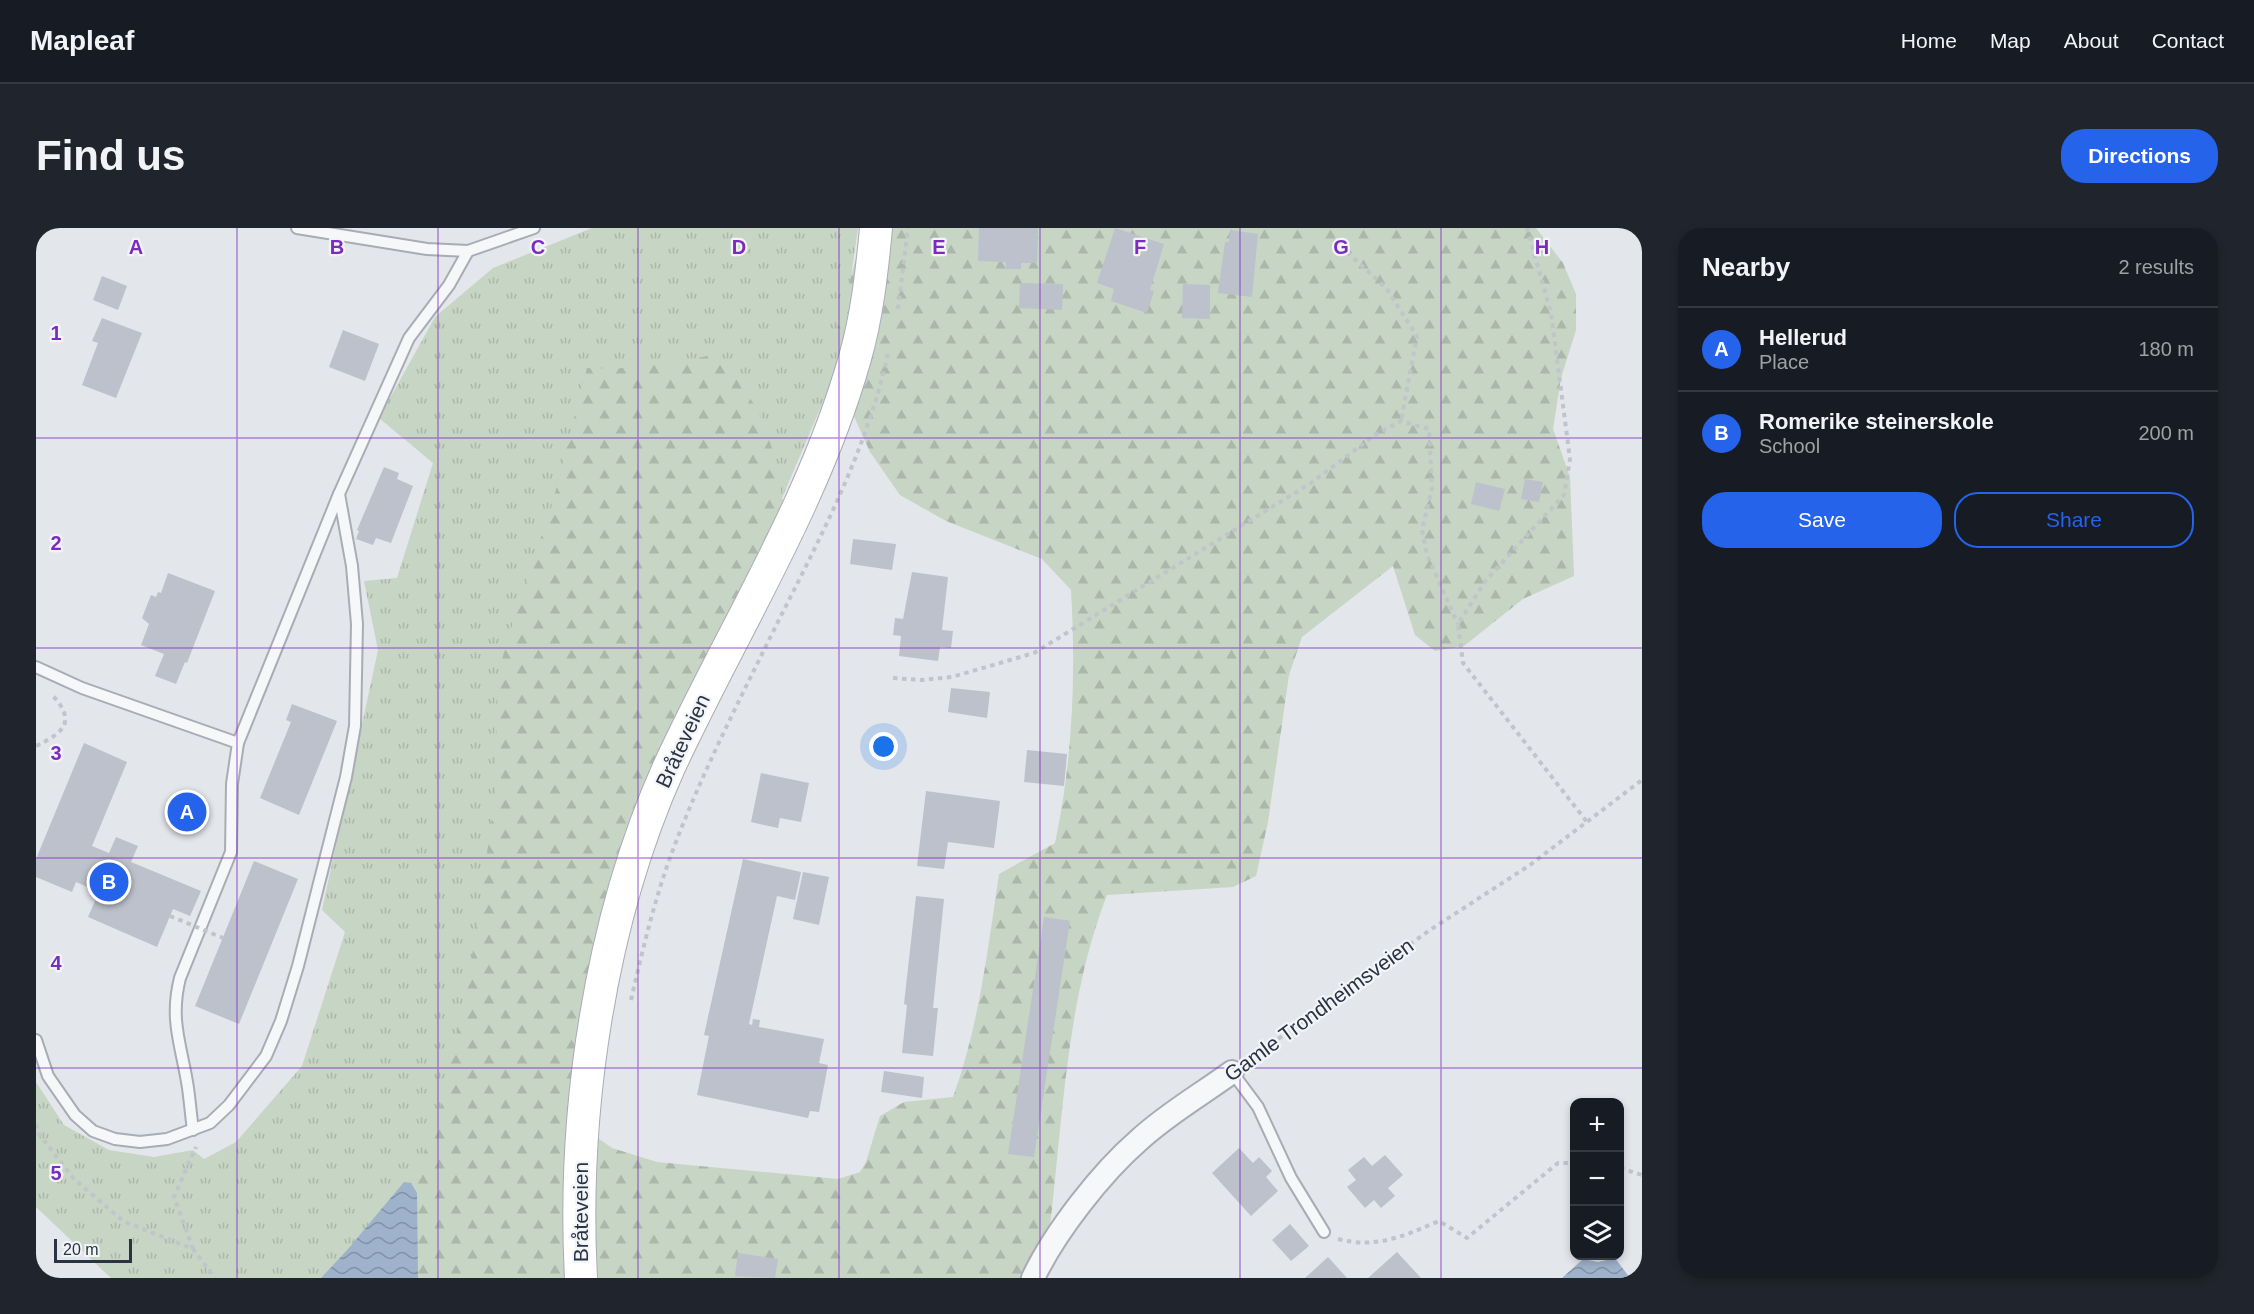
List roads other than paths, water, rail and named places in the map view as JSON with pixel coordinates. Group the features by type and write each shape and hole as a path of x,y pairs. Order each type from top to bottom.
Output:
{"main road":[{"name":"Bråteveien","path":"581,1278 579,1204 585,1102 600,1005 629,876 665,777 800,507 833,426 856,357 870,288 876,228"}],"street":[{"name":"Gamle Trondheimsveien","path":"1033,1278 1044,1254 1080,1204 1139,1140 1232,1072"}],"lane":[{"path":"297,228 427,249 468,251 534,228"},
{"path":"193,1130 188,1086 174,1018 174,1000 180,978 231,852 232,784 238,743 339,494 410,338 449,285 468,251"},
{"path":"36,1040 48,1076 75,1114 93,1131 115,1139 140,1142 167,1139 210,1122 249,1081 266,1056 281,1021 298,966 346,777 355,726 357,624 352,566 339,494"},
{"path":"36,667 93,692 238,743"},
{"path":"1232,1072 1258,1107 1291,1178 1324,1232"}],"water":[{"path":"404,1182 411,1183 417,1193 418,1278 321,1278 348,1249"},
{"path":"1582,1260 1598,1262 1616,1260 1630,1278 1562,1278"}],"place":[{"name":"Hellerud","path":"187,812"},
{"name":"Romerike steinerskole","path":"109,882"}]}
